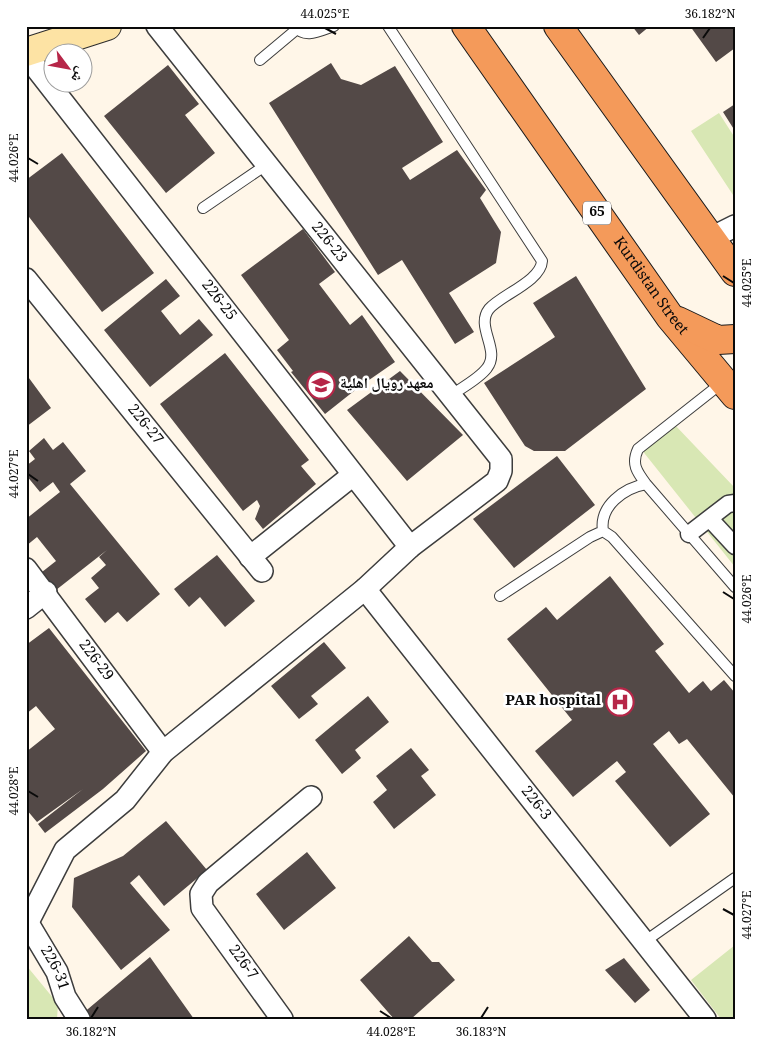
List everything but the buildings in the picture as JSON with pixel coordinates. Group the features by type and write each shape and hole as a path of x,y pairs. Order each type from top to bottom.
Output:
{"highway":[{"path":"558,26 735,272"},
{"name":"Kurdistan Street","path":"467,31 670,317 729,389"},
{"path":"670,317 718,340 735,339"}],"main road":[{"path":"26,54 78,31 107,26"}],"street":[{"name":"226-23","path":"157,26 501,459 501,471 497,481 410,547"},
{"name":"226-25","path":"26,54 410,547"},
{"path":"710,239 735,226"},
{"name":"226-27","path":"26,278 256,564 354,475"},
{"path":"690,534 728,504 735,503"},
{"path":"710,519 735,546"},
{"path":"27,921 65,850 125,800 163,752 365,589 410,547"},
{"name":"226-29","path":"26,569 46,592 163,752"},
{"name":"226-3","path":"365,589 705,1019"},
{"path":"26,608 46,592"},
{"name":"226-7","path":"282,1019 202,908 201,894 208,883 311,797"},
{"name":"226-31","path":"27,921 57,972 65,997 79,1019"}],"lane":[{"path":"260,60 296,28 308,34 334,26"},
{"path":"388,26 542,261 538,273 489,309 484,319 492,354 490,364 486,370 450,396"},
{"path":"203,208 266,165"},
{"path":"729,389 691,408 638,449 635,467 646,484 735,587"},
{"path":"646,484 634,486 624,492 607,508 601,521 603,531 612,537 735,676"},
{"path":"500,596 590,537 603,531"},
{"path":"644,942 735,878"}],"green space":[{"path":"719,113 735,138 735,198 691,131"},
{"path":"674,424 735,488 735,567 641,449"},
{"path":"735,945 735,1019 721,1019 691,980"},
{"path":"26,965 58,1004 57,1019 26,1019"}],"place":[{"name":"معهد رويال اهلية","path":"321,385"},
{"name":"PAR hospital","path":"620,702"}]}
